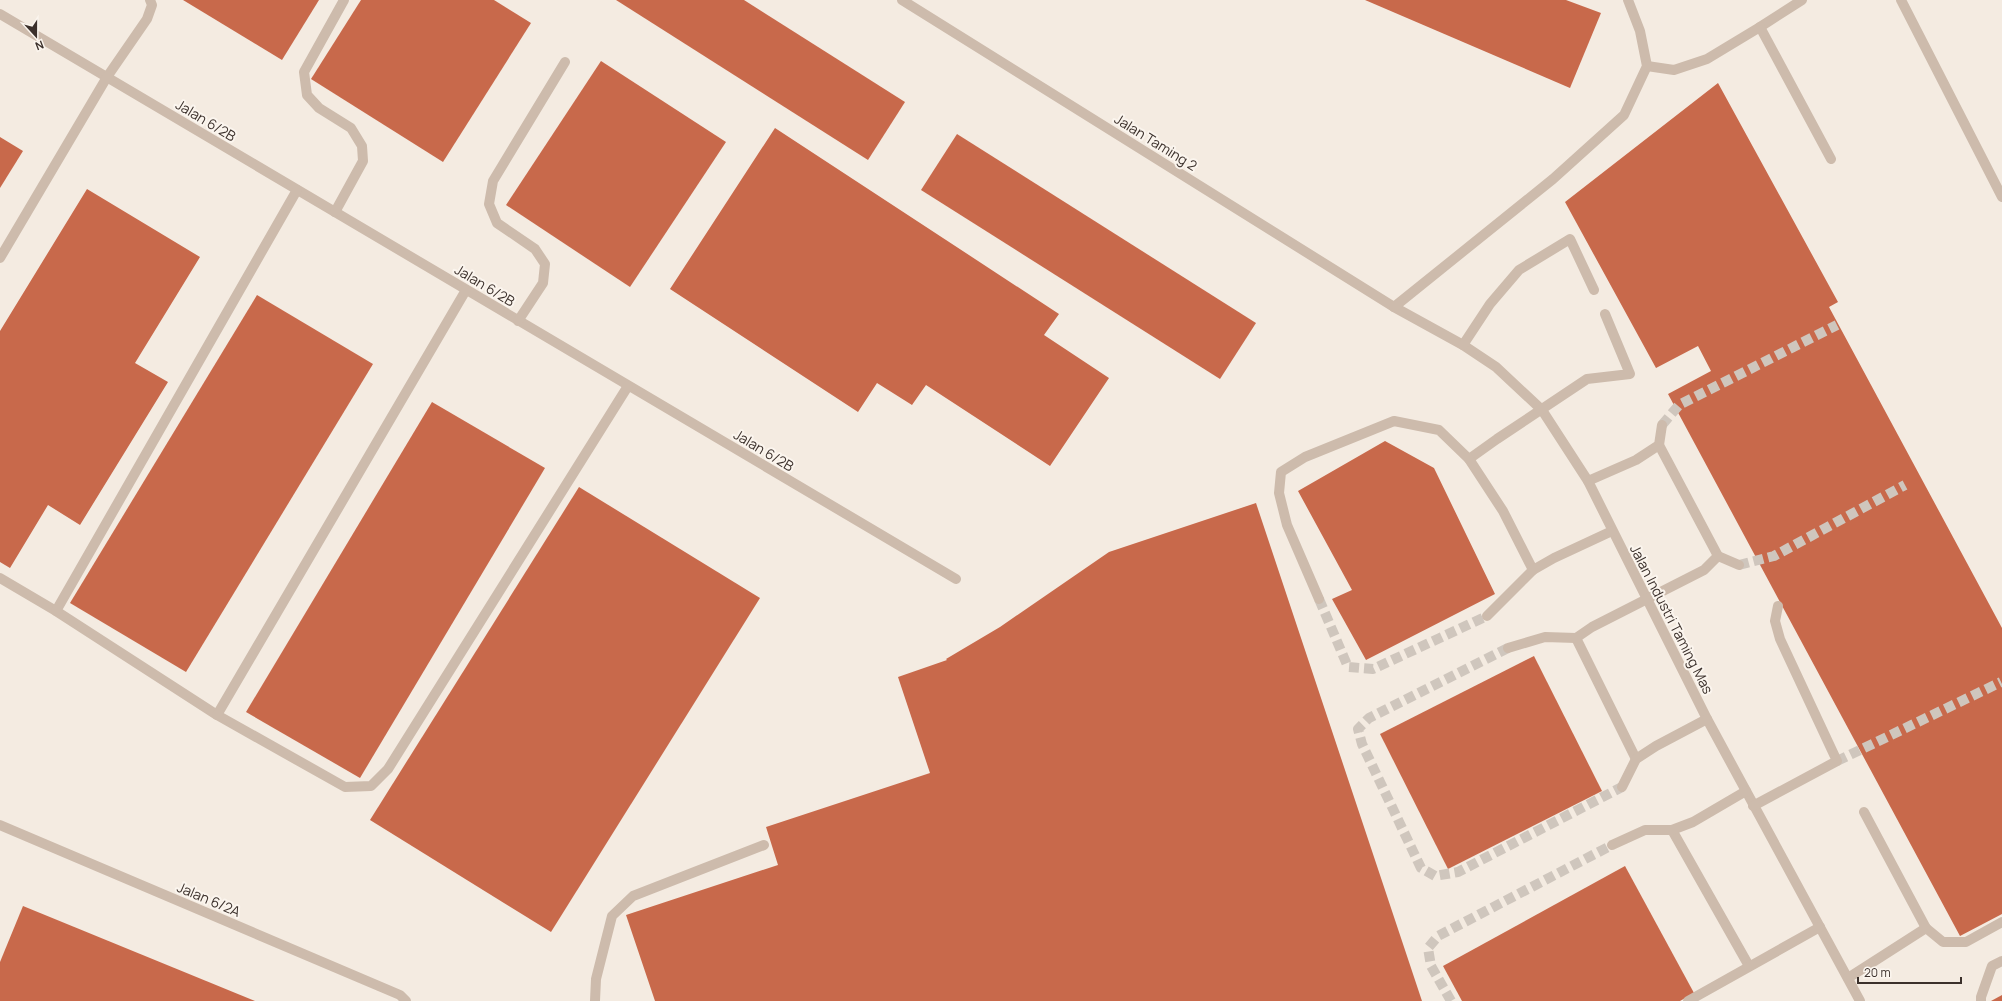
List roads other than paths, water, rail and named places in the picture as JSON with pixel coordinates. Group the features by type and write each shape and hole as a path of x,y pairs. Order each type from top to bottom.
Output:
{"street":[{"path":"0,258 107,77 147,19 152,5 150,0"},
{"path":"335,212 363,161 362,146 352,128 319,108 307,95 304,72 344,0"},
{"name":"Jalan Taming 2","path":"902,0 1394,308"},
{"path":"1394,308 1553,179 1624,115 1647,66 1640,31 1628,0"},
{"path":"1647,66 1674,70 1707,59 1802,0"},
{"path":"1901,0 2002,197"},
{"name":"Jalan 6/2B","path":"0,14 956,579"},
{"path":"1760,27 1831,159"},
{"path":"518,320 543,283 545,264 535,249 497,222 489,204 493,181 565,62"},
{"path":"56,611 298,190"},
{"path":"1463,344 1490,304 1519,270 1570,239 1594,290"},
{"path":"217,715 466,290"},
{"name":"Jalan Industri Taming Mas","path":"1394,308 1463,344 1496,367 1542,410 1588,481 1707,719 1860,1001"},
{"path":"1470,459 1497,439 1587,379 1630,374 1605,314"},
{"path":"0,578 56,611 217,715 345,787 371,786 388,769 628,386"},
{"path":"1318,599 1287,525 1279,493 1281,472 1305,457 1394,421 1439,430 1470,459 1503,511 1533,570"},
{"path":"1662,425 1659,445 1718,556 1739,565"},
{"path":"1588,481 1636,460 1659,445"},
{"path":"1488,616 1533,570 1554,558 1612,531"},
{"path":"1508,648 1545,637 1576,638 1592,627 1704,570 1718,556"},
{"path":"1753,806 1837,761 1780,639 1774,621 1778,606"},
{"path":"1576,638 1636,759"},
{"path":"1622,786 1636,759 1656,746 1707,719"},
{"path":"1612,845 1645,830 1672,830 1693,822 1746,791"},
{"path":"1864,812 1926,928 1943,942 1966,942 2002,922"},
{"name":"Jalan 6/2A","path":"0,825 400,994 406,1001"},
{"path":"1672,830 1749,966"},
{"path":"595,1001 596,979 612,916 633,896 764,845"},
{"path":"1688,1001 1820,926"},
{"path":"1848,978 1926,928"},
{"path":"1978,1000 1992,966 2002,961"}],"tunnel":[{"path":"1662,425 1679,405 1837,325"},
{"path":"1739,565 1774,556 1905,485"},
{"path":"1319,599 1348,667 1373,669 1487,616"},
{"path":"1508,648 1369,718 1358,729 1362,744 1421,868 1435,876 1458,872 1622,787"},
{"path":"1837,761 2001,682"},
{"path":"1451,1001 1431,966 1428,948 1438,936 1612,845"}]}
